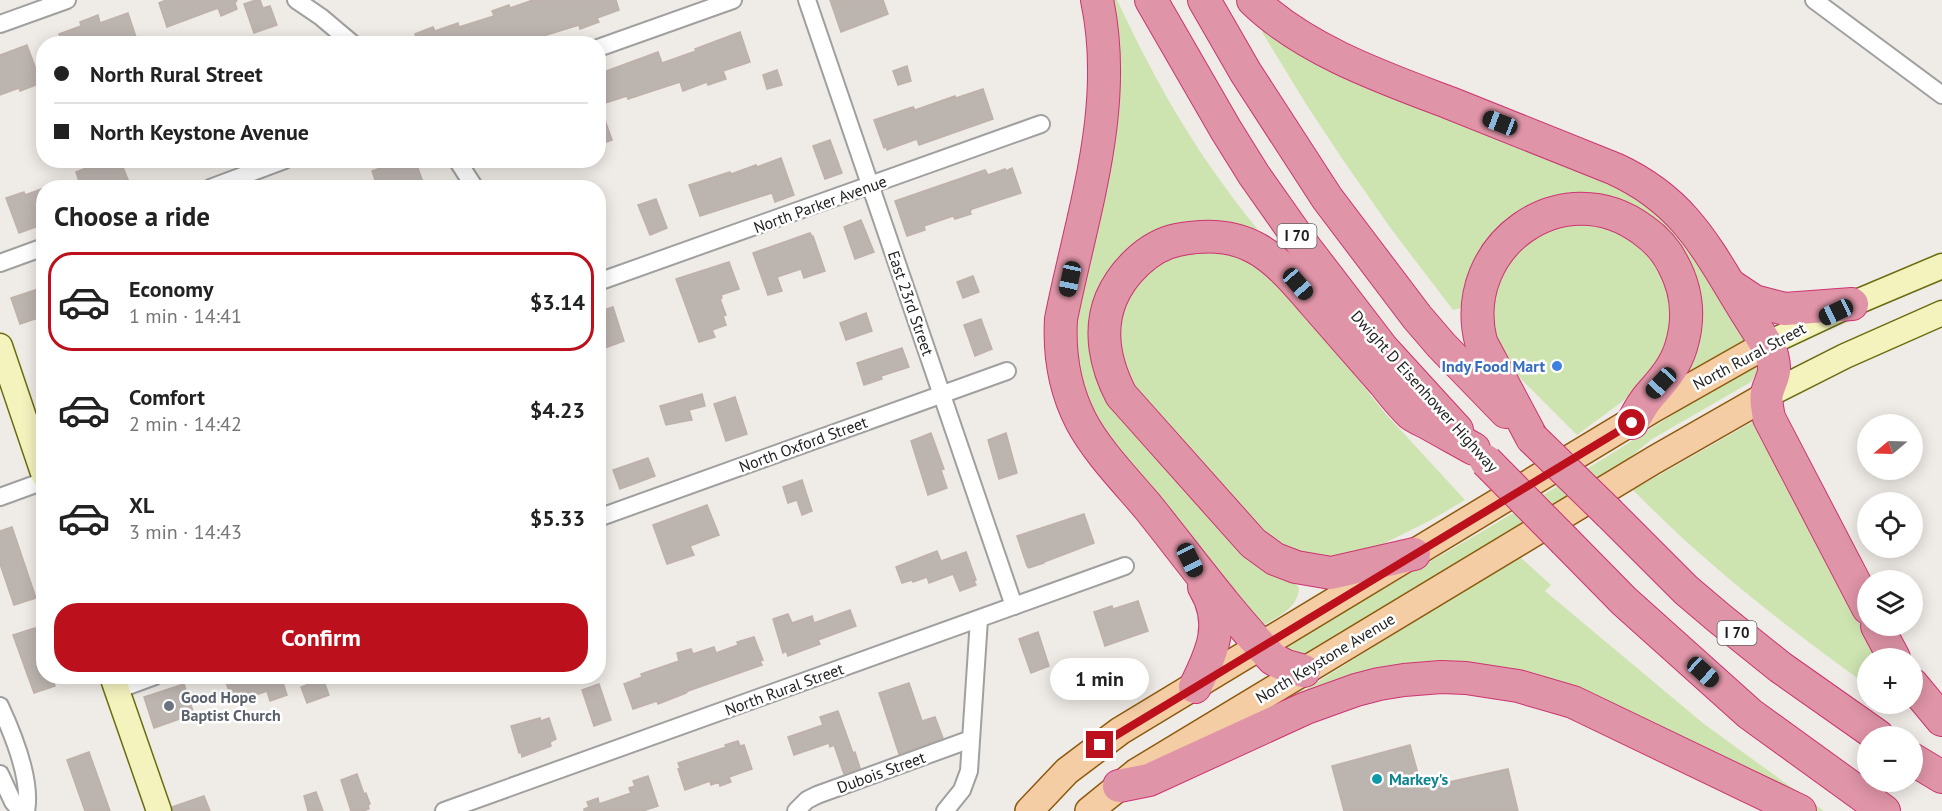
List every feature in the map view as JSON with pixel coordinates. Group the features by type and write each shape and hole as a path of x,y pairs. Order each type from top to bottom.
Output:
{"highway":[{"path":"1097,0 1103,38 1105,83 1103,110 1097,155 1061,319 1061,362 1073,403 1090,436 1262,647 1273,659 1286,666 1304,671"},
{"name":"Dwight D Eisenhower Highway","path":"1151,0 1254,175 1304,246 1383,349 1480,455 1566,527 1624,601 1750,714 1884,811"},
{"name":"I 70","path":"1204,0 1285,136 1327,198 1371,258 1441,345 1686,590 1780,667 1864,726"},
{"path":"1253,0 1284,25 1311,42 1373,72 1615,169 1644,183 1669,202 1690,225 1767,344 1775,366 1774,378 1766,396 1769,418 1857,587"},
{"path":"1532,438 1481,342 1477,325 1477,304 1488,266 1503,244 1529,223 1567,210 1607,212 1638,225 1658,242 1670,258 1682,283 1686,302 1686,323 1681,348 1670,371 1647,397 1632,423"},
{"path":"1414,554 1331,573 1296,567 1275,559 1253,543 1121,395 1113,379 1105,349 1106,321 1114,292 1132,268 1156,249 1171,242 1215,236 1259,249 1285,269 1411,414 1480,455"},
{"path":"1730,285 1754,301 1785,309 1852,304"},
{"path":"1190,560 1212,603 1216,625 1210,655 1195,687"},
{"path":"1119,786 1149,780 1306,708 1356,690 1404,680 1466,678 1518,686 1573,702 1800,811"},
{"path":"1923,697 1942,720"},
{"path":"1923,766 1942,777"}],"main road":[{"name":"North Rural Street","path":"1414,554 1767,344 1852,304 1942,266"},
{"path":"1566,527 1766,396 1845,356 1942,313"},
{"path":"0,346 36,453"},
{"name":"North Keystone Avenue","path":"1089,811 1137,772 1304,671 1566,527"},
{"path":"1029,811 1053,784 1082,758 1120,731 1414,554"},
{"path":"115,684 159,811"}],"street":[{"path":"0,24 67,0"},
{"path":"296,0 344,36"},
{"path":"606,45 733,0"},
{"name":"East 23rd Street","path":"807,0 1014,606"},
{"path":"1814,0 1942,96"},
{"name":"North Parker Avenue","path":"606,279 1041,124"},
{"path":"231,180 264,168"},
{"path":"0,263 36,250"},
{"name":"North Oxford Street","path":"606,515 1007,371"},
{"path":"0,496 36,485"},
{"name":"North Rural Street","path":"444,811 1125,566"},
{"path":"945,811 962,790 969,771 979,619"},
{"path":"0,706 16,741 29,798 27,811"},
{"name":"Dubois Street","path":"796,811 807,800 817,795 971,739"},
{"path":"0,774 13,802 21,811"}],"green space":[{"path":"1110,0 1117,0 1165,95 1189,135 1258,230 1221,221 1203,220 1183,223 1091,345 1299,588 1295,602 1279,616 1261,627 1099,432 1068,364"},
{"path":"1270,29 1570,160 1671,218 1751,338 1685,377 1688,351 1648,223 1514,216 1485,244 1469,278 1463,305 1453,310 1392,230 1306,104 1262,32"},
{"path":"1567,224 1600,224 1636,242 1652,258 1662,275 1670,297 1672,324 1670,343 1646,384 1577,435 1507,362 1493,333 1492,291 1516,250 1550,229"},
{"path":"1219,247 1272,271 1384,412 1465,500 1371,550 1335,561 1275,549 1141,407 1112,351 1130,284 1170,255"},
{"path":"1755,362 1759,365 1759,369 1751,382 1652,439 1619,470 1307,658 1290,658 1284,647 1608,456"},
{"path":"1756,420 1857,619 1857,636 1866,636 1872,648 1857,648 1857,678 1746,593 1688,543 1633,490"},
{"path":"1519,556 1551,585 1545,591 1704,724 1824,811 1811,811 1523,677 1284,703"}],"building":[{"path":"166,0 237,0 235,3 237,9 221,16 218,8 167,27 159,3"},
{"path":"260,0 263,8 270,6 277,25 254,33 244,4"},
{"path":"533,0 616,0 619,10 597,18 599,22 580,29 579,25 543,36 416,36 415,34 433,27 435,31 458,23 459,27 494,16 492,11 509,5 510,8"},
{"path":"830,0 883,0 888,14 841,32"},
{"path":"128,13 136,36 60,36 59,34 81,26 80,22 98,15 100,23"},
{"path":"740,32 750,62 723,71 726,79 708,85 707,82 683,91 680,82 628,99 627,96 606,103 606,71 658,52 662,63 696,51 695,49"},
{"path":"27,45 36,69 36,85 0,95 0,55"},
{"path":"907,66 911,81 898,85 893,71"},
{"path":"777,70 782,85 767,89 763,75"},
{"path":"983,89 993,119 919,145 917,139 887,150 887,147 884,148 874,120 913,107 915,110"},
{"path":"606,123 612,140 606,142"},
{"path":"830,140 842,173 825,179 813,146"},
{"path":"781,158 794,195 775,202 772,193 700,216 689,185 756,165 757,167"},
{"path":"86,168 123,168 128,180 78,180 76,172"},
{"path":"381,168 418,168 422,180 375,180 372,171"},
{"path":"1012,168 1021,193 972,209 971,214 955,219 953,216 924,226 925,230 907,236 895,201 985,170 988,175"},
{"path":"36,191 36,227 19,233 6,198 24,192 25,195"},
{"path":"656,199 667,228 650,235 638,205"},
{"path":"861,220 874,252 855,259 844,227"},
{"path":"810,233 825,271 804,278 801,269 777,277 782,291 768,295 753,253"},
{"path":"729,262 739,289 721,295 726,325 712,330 715,337 699,342 676,279"},
{"path":"973,276 979,292 963,298 957,282"},
{"path":"36,290 36,319 20,324 11,298"},
{"path":"613,307 624,341 606,348 606,309"},
{"path":"866,313 872,331 846,340 840,323"},
{"path":"981,319 992,349 975,356 964,325"},
{"path":"902,348 909,367 881,376 882,379 864,385 857,363"},
{"path":"702,394 705,406 689,410 692,420 666,425 660,406"},
{"path":"735,397 747,434 726,441 714,404"},
{"path":"931,433 944,469 941,470 947,488 928,495 911,441"},
{"path":"1006,433 1017,473 999,479 988,440"},
{"path":"648,458 655,476 620,489 613,470"},
{"path":"802,480 812,511 802,515 797,500 788,503 783,487"},
{"path":"707,505 719,535 690,546 694,555 667,564 653,525"},
{"path":"1084,514 1094,543 1044,563 1029,568 1027,566 1017,536"},
{"path":"12,527 36,598 14,605 0,564 0,531"},
{"path":"937,551 941,561 966,552 976,585 960,591 953,574 929,583 927,577 902,583 896,567"},
{"path":"1138,601 1148,631 1105,646 1094,612"},
{"path":"850,610 856,626 818,640 820,644 788,656 786,651 783,653 773,619 788,614 792,623 812,616 814,623"},
{"path":"35,628 36,684 54,684 55,686 34,693 13,635"},
{"path":"1038,632 1049,666 1031,673 1019,639"},
{"path":"754,637 763,660 760,661 762,665 658,704 657,701 633,709 624,684 642,677 641,674 679,661 677,653 691,649 693,654 714,647 716,653 738,645 737,642"},
{"path":"909,683 922,721 935,717 943,738 899,754 879,693"},
{"name":"Good Hope Baptist Church","path":"184,684 194,714 154,728 144,697"},
{"path":"226,684 284,684 287,695 270,701 267,691 234,703"},
{"path":"325,684 329,695 307,703 301,687"},
{"path":"599,684 611,720 594,726 582,690"},
{"path":"838,711 860,768 844,774 834,745 830,747 829,743 794,755 788,737 823,725 820,717"},
{"path":"540,718 541,721 549,718 556,739 550,742 551,746 522,757 511,726"},
{"path":"738,741 740,746 744,745 752,769 729,777 731,782 720,786 719,782 711,785 710,781 685,790 678,763"},
{"name":"Markey's","path":"1410,745 1422,788 1508,769 1518,811 1344,811 1332,766"},
{"path":"89,752 110,811 85,811 67,760"},
{"path":"357,774 370,804 369,809 351,811 341,780"},
{"path":"648,776 658,806 643,811 584,811 589,807 587,802 598,798 599,804 631,793 629,788 635,786 633,781"},
{"path":"316,792 323,811 308,811 304,796"},
{"path":"204,796 210,811 173,811 172,807"}],"place":[{"name":"Indy Food Mart","path":"1557,366"},
{"name":"Good Hope Baptist Church","path":"169,706"},
{"name":"Markey's","path":"1377,779"}],"route":[{"path":"1100,745 1632,423"}]}
